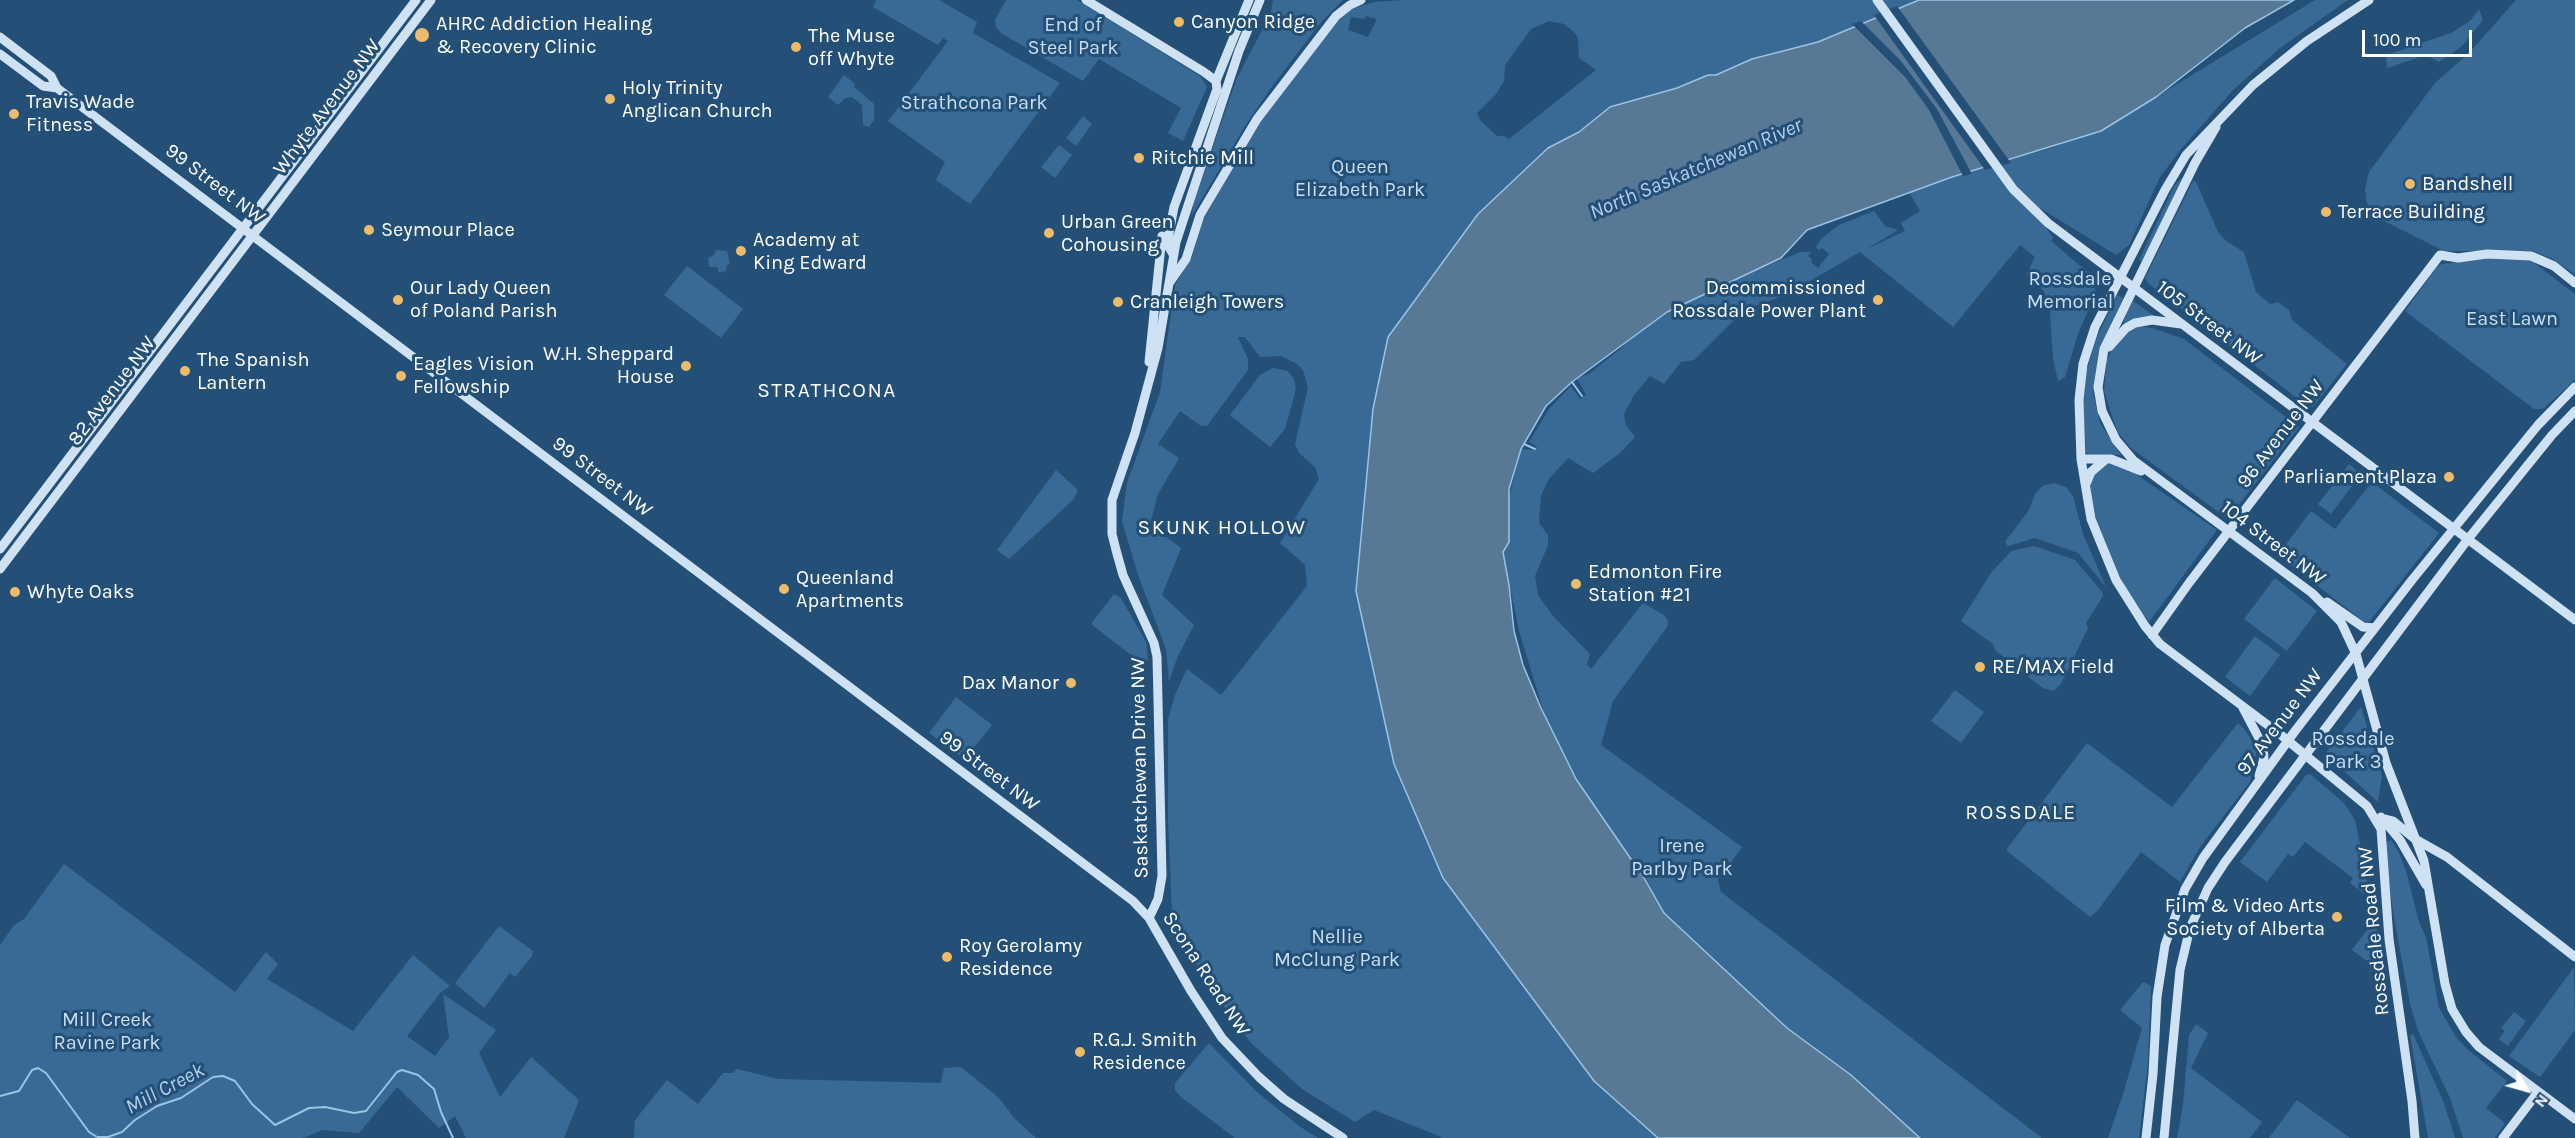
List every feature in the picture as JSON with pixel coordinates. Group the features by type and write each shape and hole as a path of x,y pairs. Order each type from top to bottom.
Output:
{"main road":[{"name":"Whyte Avenue NW","path":"243,228 416,0"},
{"name":"Whyte Avenue NW","path":"253,235 430,0"},
{"path":"1086,0 1215,81 1228,68 1239,51"},
{"name":"Saskatchewan Drive NW","path":"1148,376 1163,228 1174,207 1217,89 1215,81 1249,0"},
{"name":"Saskatchewan Drive NW","path":"1149,918 1157,904 1162,876 1157,657 1154,642 1123,575 1112,534 1112,500 1158,348 1173,254 1239,51 1260,0"},
{"path":"1167,290 1184,264 1200,215 1257,119 1336,16 1361,0"},
{"name":"105 Street NW","path":"1877,0 2024,201 2048,223 2575,620"},
{"path":"2152,475 2128,455 2108,426 2098,395 2101,358 2195,164 2222,117 2253,85 2307,41 2368,0"},
{"name":"99 Street NW","path":"0,37 51,76 57,88 1125,895"},
{"name":"99 Street NW","path":"0,54 43,86 57,88"},
{"name":"Rossdale Road NW","path":"2222,117 2204,134 2177,168 2095,327 2083,364 2079,400 2081,459 2085,492 2091,519 2103,553 2116,580 2152,635 2305,754 2367,806 2383,833 2388,933 2412,1101 2415,1138"},
{"name":"Saskatchewan Drive NW","path":"1173,254 1167,244 1174,207"},
{"name":"82 Avenue NW","path":"0,549 243,228"},
{"name":"82 Avenue NW","path":"0,569 253,235"},
{"path":"1173,254 1181,255 1187,251"},
{"name":"96 Avenue NW","path":"2152,635 2440,255 2458,258 2496,254 2531,256 2554,266 2575,283"},
{"path":"2101,358 2119,334 2135,323 2152,320 2181,324"},
{"name":"97 Avenue NW","path":"2146,1138 2151,1110 2160,972 2173,919 2185,889 2203,858 2256,783 2374,628 2538,425 2575,387"},
{"name":"97 Avenue NW","path":"2164,1138 2180,970 2190,928 2202,900 2225,862 2468,539 2552,435 2575,411"},
{"path":"2081,459 2106,459 2121,462 2152,475"},
{"path":"2085,492 2091,472 2106,459"},
{"name":"104 Street NW","path":"2152,475 2312,593 2340,622 2356,654 2386,764 2424,861 2445,984 2456,1017 2479,1047 2575,1119"},
{"path":"2312,593 2363,627 2374,628"},
{"path":"2241,704 2263,746 2263,764 2256,783"},
{"path":"2367,806 2400,840 2427,887"},
{"path":"2381,818 2394,821 2415,839 2446,857"},
{"path":"2409,821 2417,832 2446,857 2575,957"},
{"name":"Scona Road NW","path":"1125,895 1149,918 1185,981 1222,1038 1284,1099 1343,1138"},
{"path":"2503,1138 2538,1092"}],"green space":[{"name":"Strathcona Park","path":"876,0 939,0 977,22 973,33 1060,83 970,204 936,180 945,162 888,121 948,41 943,38 938,45 873,7"},
{"name":"End of Steel Park","path":"1006,0 1077,0 1200,76 1207,87 1183,141 1168,133 1181,108 1099,59 1083,81 1001,33 996,27 995,20"},
{"path":"1273,0 1343,0 1322,21 1271,88 1245,126 1191,217 1195,197 1237,78 1271,13"},
{"path":"1402,0 1919,0 1818,42 1752,59 1716,75 1708,75 1677,88 1610,107 1579,132 1548,148 1478,214 1388,337 1373,409 1394,764 1443,878 1594,1081 1658,1138 1444,1138 1374,1110 1355,1122 1302,1089 1252,1044 1228,1013 1199,968 1177,929 1172,912 1168,818 1168,719 1175,695 1187,669 1221,695 1307,586 1305,565 1280,543 1319,479 1315,467 1299,453 1295,444 1308,387 1303,370 1297,364 1281,356 1260,357 1245,337 1238,337 1248,359 1248,370 1207,426 1201,426 1180,411 1158,444 1179,458 1158,494 1150,525 1181,548 1162,595 1194,625 1177,658 1169,682 1166,649 1138,575 1122,521 1127,483 1160,392 1175,285 1192,257 1203,220 1264,114 1340,18 1353,8 1375,2","holes":["1366,16 1377,19 1368,37 1348,30 1351,17 1365,19","1549,21 1564,24 1574,32 1578,38 1579,58 1596,70 1509,139 1497,136 1480,120 1477,113 1496,94 1504,81 1505,65 1531,29"]},
{"path":"2315,0 2348,0 2280,48 2233,90 2160,177 2129,245 2116,255 2040,208 2044,224 2053,238 2051,241 2090,274 2096,292 2078,334 2065,377 2058,381 2053,359 2050,311 2044,291 2026,275 2035,257 2020,245 1953,327 1860,252 1786,295 1744,310 1694,360 1681,362 1664,384 1650,376 1634,395 1624,414 1626,425 1635,437 1620,453 1593,473 1568,458 1549,479 1541,495 1539,523 1548,535 1548,545 1535,576 1538,595 1553,616 1590,654 1587,664 1591,669 1643,603 1664,615 1668,621 1667,627 1613,701 1601,745 1742,847 1718,880 1721,892 2042,1138 1920,1138 1851,1075 1787,1028 1664,913 1644,878 1576,779 1545,716 1519,631 1503,552 1509,542 1509,497 1521,449 1536,450 1537,447 1529,442 1549,409 1571,386 1580,399 1586,395 1577,378 1589,374 1624,346 1637,330 1659,316 1717,287 1800,252 1811,252 1808,256 1818,268 1829,254 1822,248 1819,250 1816,247 1822,238 1839,225 1874,211 1885,226 1898,230 1867,249 1905,231 1901,223 1920,211 1909,192 2051,148 2105,128"},
{"path":"2516,0 2575,0 2575,275 2553,259 2533,251 2444,251 2380,219 2371,212 2366,200 2365,189 2369,172 2435,83 2469,53"},
{"path":"2479,9 2483,20 2462,46 2439,62 2426,55 2387,68 2386,55 2451,33 2470,21"},
{"path":"844,75 874,104 874,120 869,127 863,125 862,105 852,97 845,98 838,105 828,97"},
{"path":"1083,116 1092,124 1076,146 1066,138"},
{"path":"1059,145 1072,155 1055,178 1041,167"},
{"path":"2183,177 2144,257 2141,261 2139,260 2174,186"},
{"path":"2193,181 2196,182 2218,232 2226,241 2244,252 2256,292 2270,304 2278,302 2289,310 2292,320 2347,364 2313,407 2306,405 2148,283 2145,278"},
{"path":"716,250 727,251 730,263 726,271 719,273 717,267 709,267 708,258 714,255"},
{"name":"East Lawn","path":"2493,258 2520,258 2533,262 2575,294 2575,380 2543,409 2534,409 2405,311 2437,267 2442,264"},
{"path":"687,266 743,309 721,338 664,295"},
{"path":"2117,295 2123,298 2099,351 2093,393 2100,423 2121,455 2088,454 2086,452 2083,401 2087,369 2097,337"},
{"path":"2133,301 2153,316 2125,323 2123,321"},
{"path":"2139,326 2184,339 2299,427 2228,519 2131,448 2117,431 2104,391 2107,360 2113,347 2128,331"},
{"path":"1273,368 1288,371 1294,379 1296,389 1285,429 1270,447 1230,415 1260,375"},
{"path":"2110,463 2127,468 2217,530 2149,622 2126,588 2106,551 2094,517 2090,489 2092,477 2104,465"},
{"path":"2349,464 2361,474 2331,514 2318,504"},
{"path":"1056,470 1078,490 1074,499 1009,559 997,550"},
{"path":"2372,482 2439,533 2369,622 2363,621 2278,555 2311,511 2335,529"},
{"path":"2054,483 2066,487 2073,496 2083,534 2106,587 2078,553 2035,538 2008,546 2005,542 2029,510 2035,494 2042,486"},
{"name":"RE/MAX Field","path":"2034,546 2075,560 2103,593 2086,623 2088,628 2061,684 2053,691 2043,688 1995,650 1993,644 1961,621 1991,573 2011,551"},
{"path":"2275,578 2317,611 2287,651 2244,619"},
{"path":"1114,594 1121,598 1146,642 1148,659 1144,665 1091,624"},
{"path":"2255,636 2280,655 2250,696 2225,677"},
{"path":"1955,690 1984,712 1961,743 1931,721"},
{"path":"956,697 992,725 965,759 929,733"},
{"name":"Rossdale Park 3","path":"2361,707 2382,776 2378,802 2325,754"},
{"path":"2238,723 2257,750 2250,782 2200,847 2180,882 2141,852 2098,910 2090,917 2006,850 2087,743 2172,807"},
{"path":"2310,774 2344,803 2355,820 2371,899 2350,883 2353,878 2305,842 2293,857 2288,854 2267,882 2240,862 2306,775"},
{"path":"2391,840 2406,871 2419,922 2426,937 2439,1008 2456,1037 2467,1049 2507,1081 2486,1108 2505,1123 2495,1138 2463,1138 2450,1098 2419,1033 2410,1004 2393,912 2384,846"},
{"name":"Mill Creek Ravine Park","path":"64,864 235,992 266,952 278,964 267,979 353,1031 413,955 450,986 441,992 407,1036 435,1056 449,1037 443,994 496,1030 479,1053 500,1097 531,1057 579,1100 564,1138 466,1138 455,1116 439,1128 397,1087 359,1133 322,1130 303,1138 0,1138 0,945 14,925 24,919"},
{"path":"2373,922 2376,924 2382,964 2378,969 2352,950"},
{"path":"499,926 533,951 532,956 515,977 510,973 484,1008 455,983"},
{"path":"2574,967 2575,1030 2540,1077 2509,1056"},
{"path":"2143,982 2151,986 2148,1063 2139,1138 2108,1138 2142,1028 2120,1010"},
{"path":"2514,1012 2526,1021 2508,1046 2499,1039 2505,1031 2501,1028"},
{"path":"2196,1024 2208,1033 2191,1068 2262,1122 2250,1138 2177,1138 2183,1105 2189,1035"},
{"path":"2413,1034 2444,1103 2455,1138 2428,1138 2410,1035"},
{"path":"1209,1043 1257,1092 1299,1126 1318,1138 1235,1138 1181,1097 1175,1090 1175,1083"},
{"path":"961,1067 999,1098 1014,1118 1036,1138 634,1138 635,1120 667,1080 698,1104 723,1073 733,1073 737,1069 778,1079 941,1083 944,1068"},
{"path":"2297,1100 2350,1138 2269,1138"}],"water":[{"name":"North Saskatchewan River","path":"1919,0 2294,0 2245,28 2156,97 2101,131 1952,177 1807,230 1781,258 1667,312 1572,382 1546,406 1521,449 1509,489 1509,542 1503,552 1514,631 1523,665 1541,708 1576,779 1644,878 1664,913 1787,1028 1851,1075 1920,1138 1658,1138 1594,1081 1443,878 1394,764 1356,591 1373,409 1388,337 1478,214 1548,148 1579,132 1610,107 1677,88 1708,75 1716,75 1752,59 1818,42"}],"pier":[{"path":"1897,6 2011,163 1985,170 1874,15"},
{"path":"1861,21 1900,60 1937,109 1972,174 1963,176 1929,110 1906,78 1852,24"}],"waterway":[{"path":"1572,382 1582,396"},
{"path":"1524,444 1535,449"},
{"name":"Mill Creek","path":"0,1096 19,1091 32,1070 38,1068 46,1073 89,1132 97,1137 108,1137 122,1132 135,1120 157,1106 181,1098 213,1077 223,1076 235,1081 252,1104 275,1125 309,1108 325,1107 354,1113 366,1111 397,1072 402,1070 418,1075 434,1089 453,1138"}],"place":[{"name":"Canyon Ridge","path":"1179,22"},
{"name":"AHRC Addiction Healing & Recovery Clinic","path":"422,35"},
{"name":"The Muse off Whyte","path":"796,47"},
{"name":"Holy Trinity Anglican Church","path":"610,99"},
{"name":"Travis Wade Fitness","path":"14,114"},
{"name":"Ritchie Mill","path":"1139,158"},
{"name":"Bandshell","path":"2410,184"},
{"name":"Terrace Building","path":"2326,212"},
{"name":"Seymour Place","path":"369,230"},
{"name":"Urban Green Cohousing","path":"1049,233"},
{"name":"Academy at King Edward","path":"741,251"},
{"name":"Our Lady Queen of Poland Parish","path":"398,300"},
{"name":"Decommissioned Rossdale Power Plant","path":"1878,300"},
{"name":"Cranleigh Towers","path":"1118,302"},
{"name":"W.H. Sheppard House","path":"686,366"},
{"name":"The Spanish Lantern","path":"185,371"},
{"name":"Eagles Vision Fellowship","path":"401,376"},
{"name":"Parliament Plaza","path":"2449,477"},
{"name":"Edmonton Fire Station #21","path":"1576,584"},
{"name":"Queenland Apartments","path":"784,589"},
{"name":"Whyte Oaks","path":"15,592"},
{"name":"RE/MAX Field","path":"1980,667"},
{"name":"Dax Manor","path":"1071,683"},
{"name":"Film & Video Arts Society of Alberta","path":"2337,917"},
{"name":"Roy Gerolamy Residence","path":"947,957"},
{"name":"R.G.J. Smith Residence","path":"1080,1052"}],"district":[{"name":"STRATHCONA","path":"827,391"},
{"name":"SKUNK HOLLOW","path":"1222,528"},
{"name":"ROSSDALE","path":"2021,813"}],"park label":[{"name":"Queen Elizabeth Park","path":"1360,178"},
{"name":"Rossdale Memorial","path":"2070,290"},
{"name":"Irene Parlby Park","path":"1682,858"},
{"name":"Nellie McClung Park","path":"1337,948"}]}
